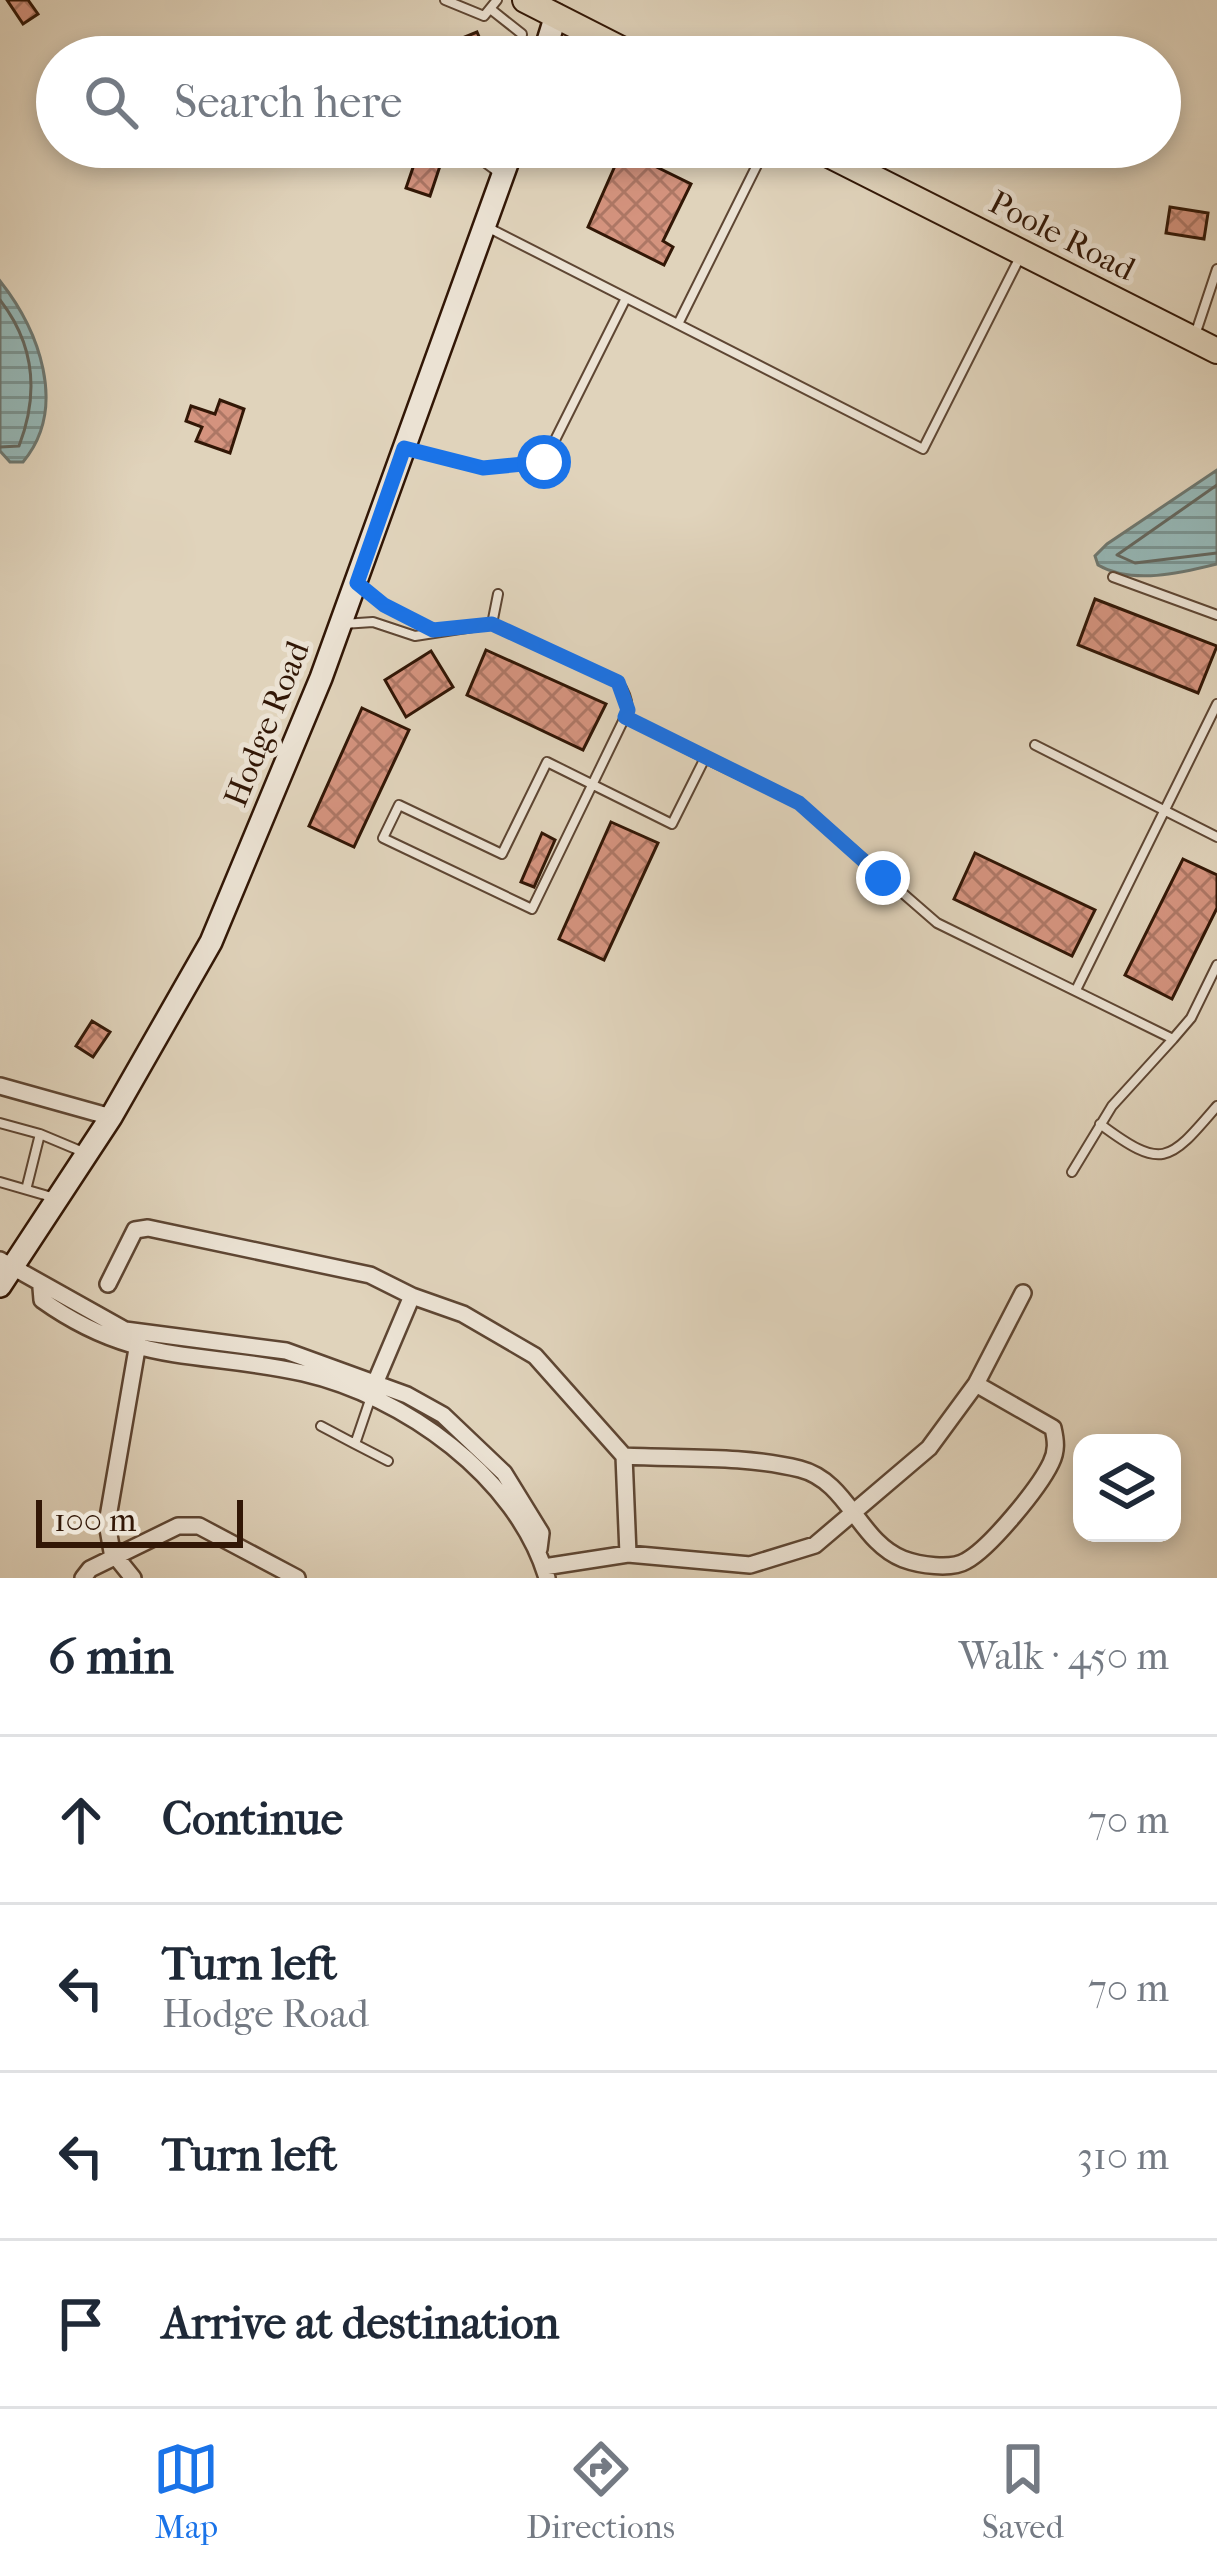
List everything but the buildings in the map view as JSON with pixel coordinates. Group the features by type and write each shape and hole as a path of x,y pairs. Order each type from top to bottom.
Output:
{"main road":[{"path":"525,0 559,8 604,36"},
{"name":"Hodge Road","path":"0,1286 6,1262 111,1117 211,942 342,624 506,168"},
{"name":"Poole Road","path":"854,168 1206,345"}],"street":[{"path":"0,1086 111,1117"},
{"path":"108,1284 135,1230 148,1228 370,1275 463,1315 535,1356 624,1456 628,1553"},
{"path":"6,1262 41,1288 138,1341 306,1374 370,1400 435,1435 481,1471 539,1549 546,1572 628,1553 749,1564 780,1559 815,1545 857,1514 929,1448 976,1384 1023,1293"},
{"path":"376,1381 412,1296"},
{"path":"138,1341 286,1351 376,1381 443,1415 478,1443 504,1473 541,1533 539,1549"},
{"path":"133,1578 116,1557 107,1522 138,1341"},
{"path":"624,1456 803,1469 841,1494 902,1559 947,1566 967,1561 1029,1496 1053,1461 1053,1427 976,1384"},
{"path":"82,1578 178,1526 199,1526 297,1578"}],"lane":[{"path":"445,0 484,16 497,0"},
{"path":"493,10 522,36"},
{"path":"492,168 503,176"},
{"path":"678,324 756,168"},
{"path":"485,226 923,449 1022,254"},
{"path":"1206,345 1217,269"},
{"path":"404,448 483,468 544,462 626,298"},
{"path":"1113,578 1217,615"},
{"path":"357,583 384,605 433,630"},
{"path":"492,624 498,594"},
{"path":"342,624 373,622 415,636 492,624 618,682 628,710 593,785 532,909 382,838 399,805 502,854 547,762 593,785 672,824 705,758"},
{"path":"1076,990 1217,704"},
{"path":"625,717 799,803 937,923 1173,1039"},
{"path":"1035,745 1217,837"},
{"path":"1072,1172 1100,1124 1191,1018 1217,965"},
{"path":"1100,1124 1144,1155 1164,1157 1177,1151 1217,1106"},
{"path":"0,1123 86,1153"},
{"path":"27,1186 40,1134"},
{"path":"0,1182 56,1198"},
{"path":"355,1444 376,1381"},
{"path":"321,1426 388,1461"}],"water":[{"path":"0,281 26,322 43,369 44,417 23,462 10,462 0,451"},
{"path":"1217,470 1217,564 1141,576 1098,565 1095,556 1107,544"}],"route":[{"path":"544,462 483,468 404,448 357,583 384,605 433,630 492,624 618,682 628,710 625,717 799,803 883,878"}]}
